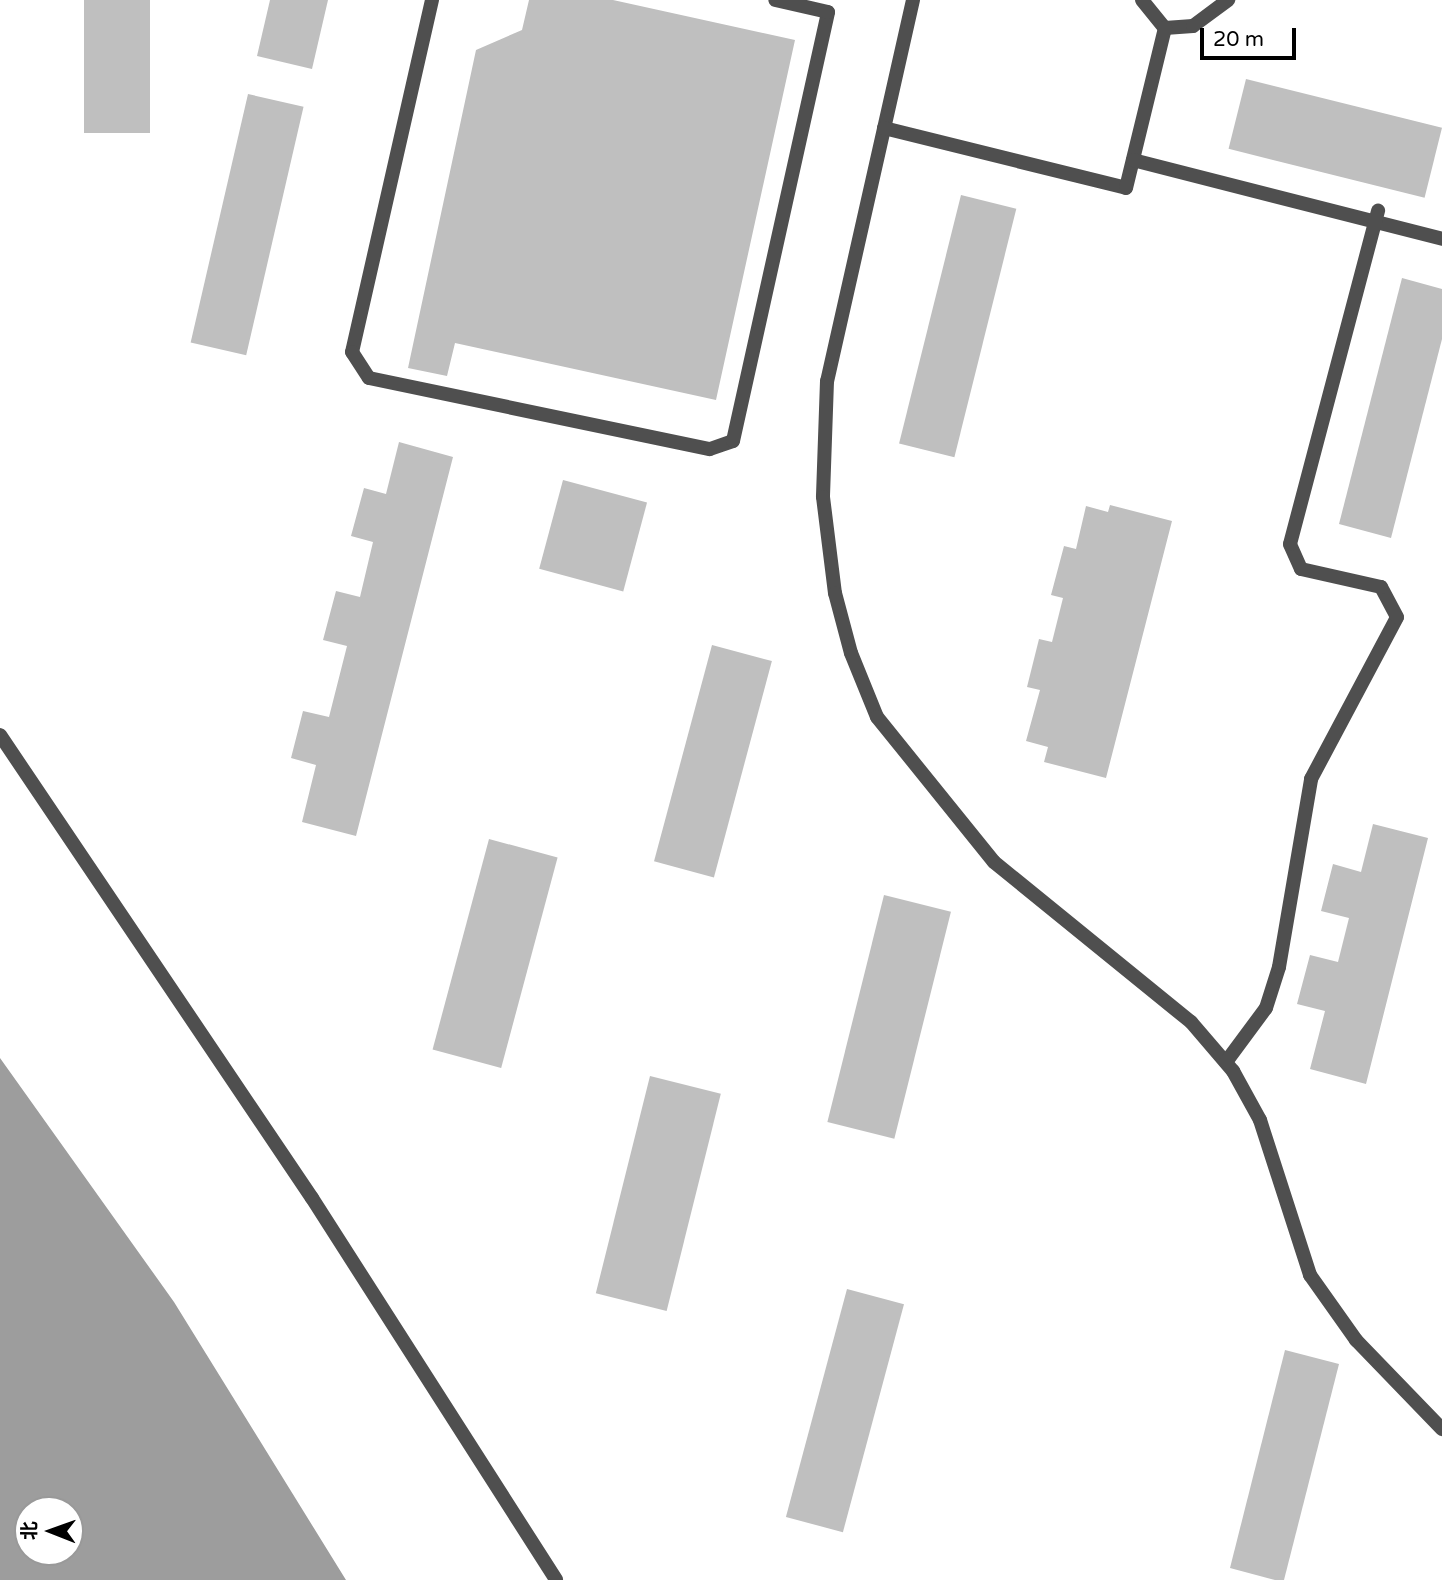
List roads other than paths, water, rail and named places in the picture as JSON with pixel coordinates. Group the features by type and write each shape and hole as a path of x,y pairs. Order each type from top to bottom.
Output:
{"street":[{"path":"432,0 352,352 369,378 710,449 733,441 828,12 775,0"},
{"path":"913,0 827,381 822,445 828,552 851,653 877,717 994,862 1191,1022 1226,1062 1261,1119 1310,1275 1356,1340 1442,1429"},
{"path":"1142,0 1165,28"},
{"path":"1165,28 1193,26 1228,0"},
{"path":"884,128 1126,188 1165,28"},
{"path":"1133,160 1376,216 1442,239"},
{"path":"1226,1062 1266,1008 1279,967 1311,779 1397,617 1381,587 1301,569 1290,544 1296,501 1376,216"},
{"path":"0,735 312,1198 556,1580"}]}
